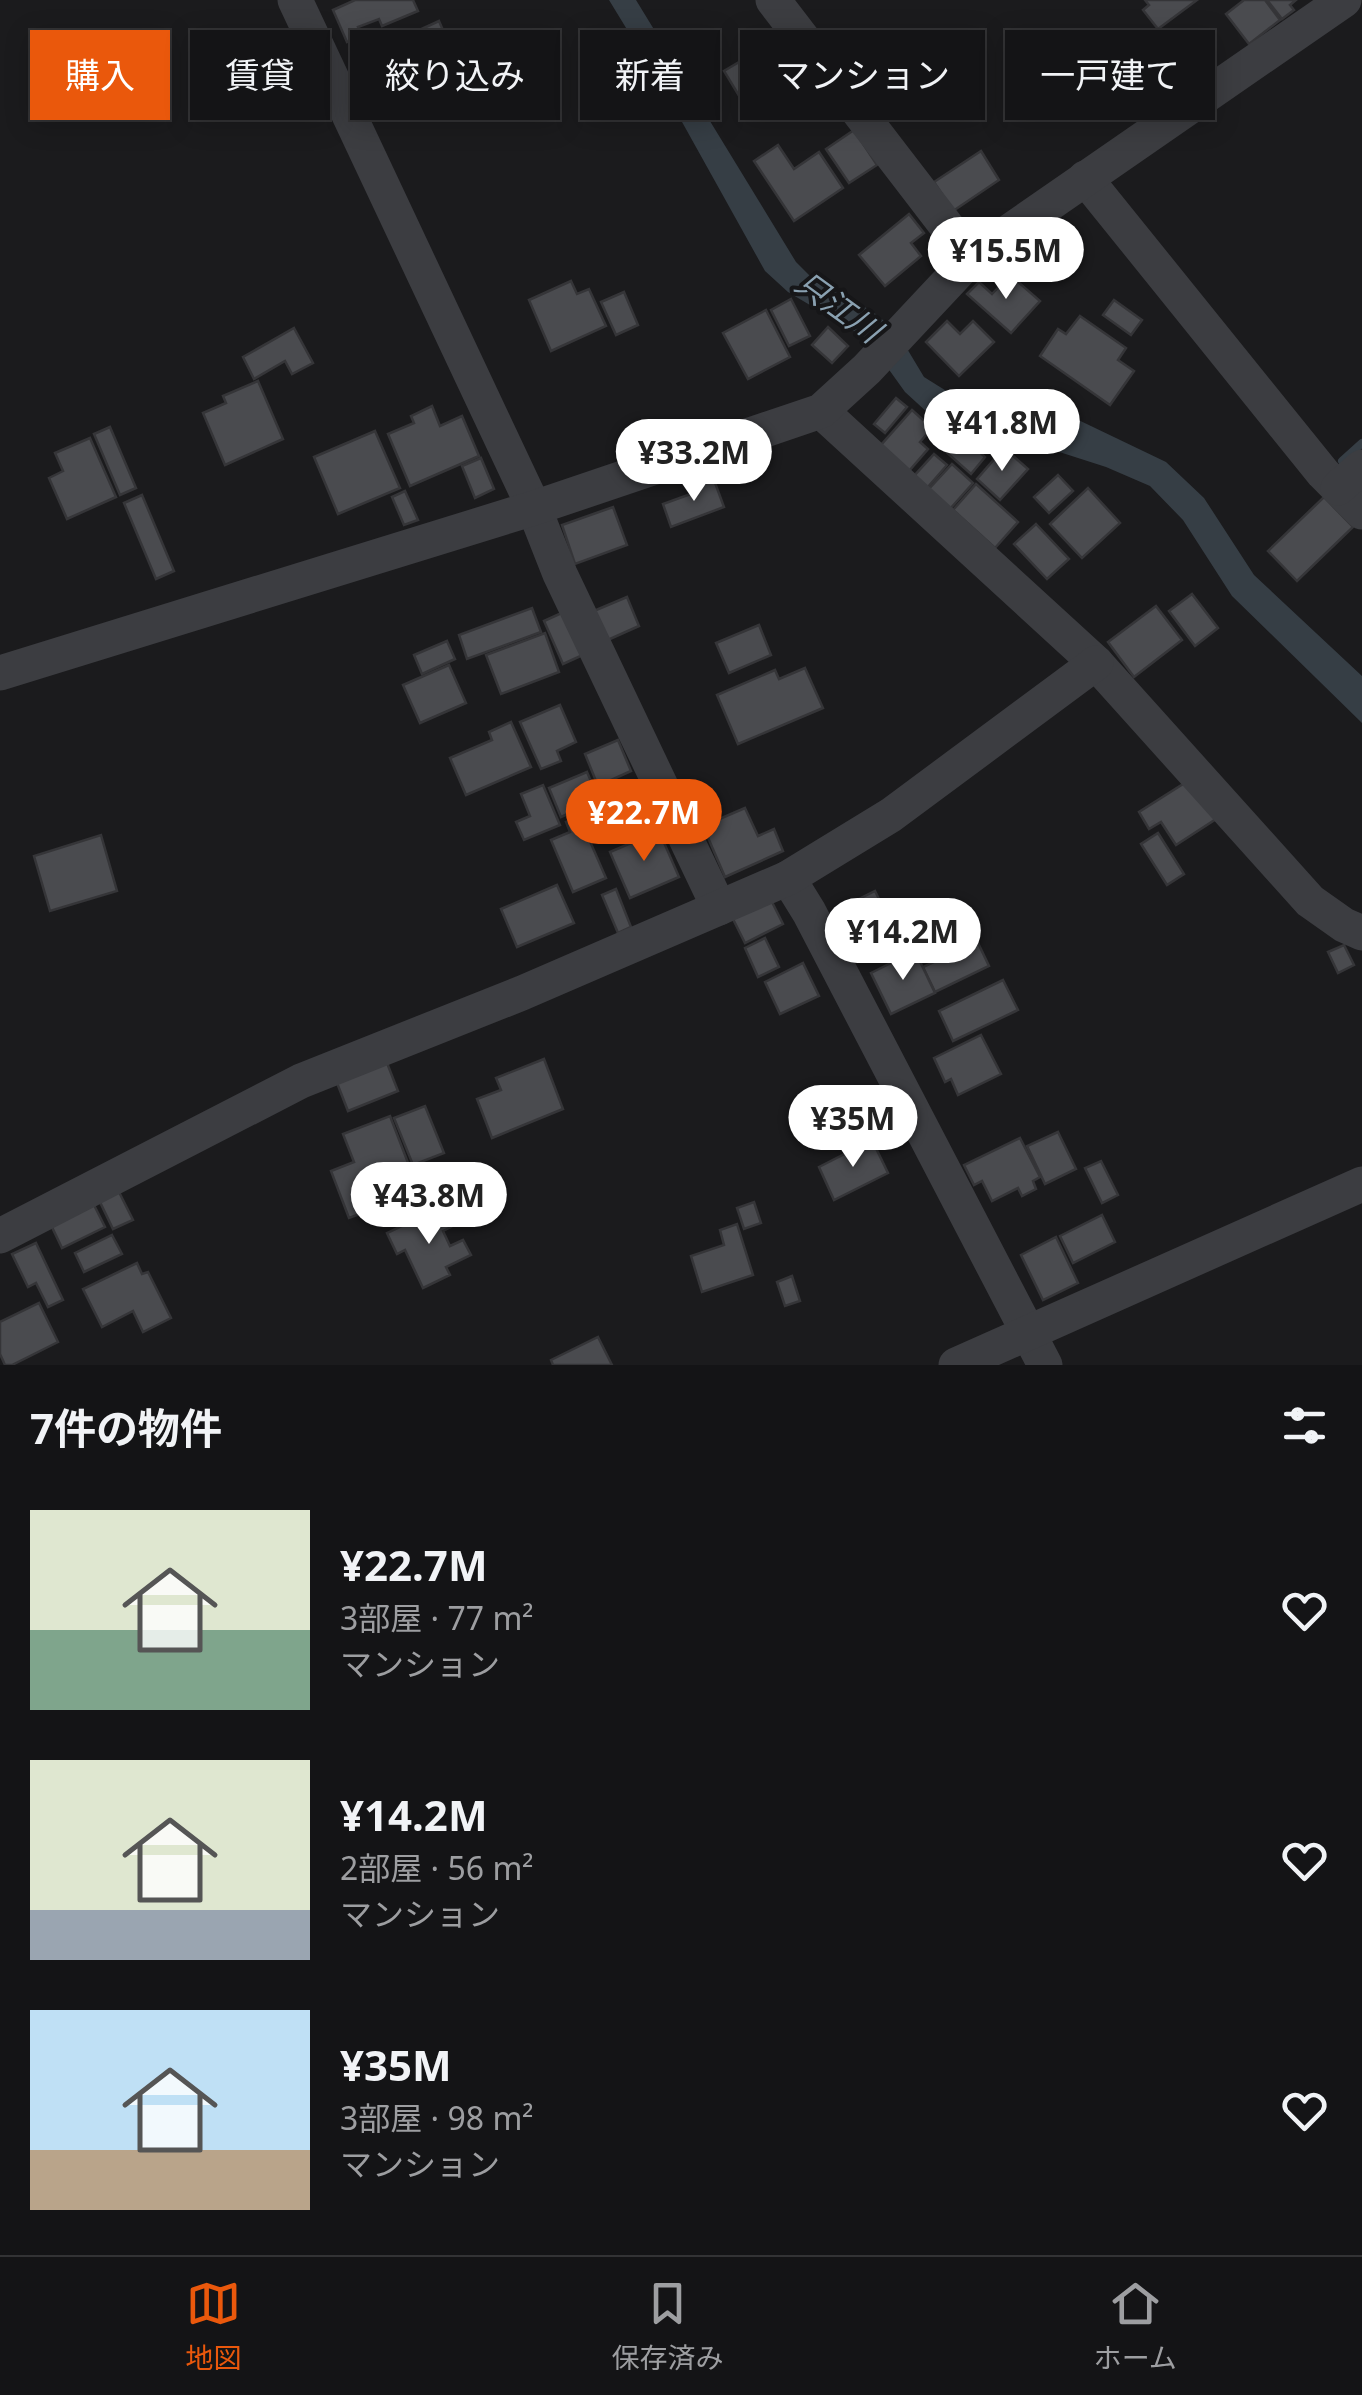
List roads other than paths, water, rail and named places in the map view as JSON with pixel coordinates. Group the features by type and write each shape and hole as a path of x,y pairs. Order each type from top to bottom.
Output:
{"street":[{"path":"295,0 719,908"},
{"path":"773,0 971,258"},
{"path":"0,672 534,508 821,410 867,369 971,258 1344,0"},
{"path":"1086,178 1323,473 1354,489"},
{"path":"821,410 1096,663 1310,901 1362,933"},
{"path":"0,1236 301,1082 788,878 891,815 1096,663"},
{"path":"788,878 1045,1365"},
{"path":"956,1365 1362,1184"}],"water":[{"path":"609,0 636,0 654,30 627,30"},
{"name":"只江川","path":"681,120 709,120 796,262 816,282 884,321 924,377 964,402 987,411 1068,415 1166,462 1204,498 1254,575 1362,676 1362,723 1232,596 1183,520 1150,486 1022,440 952,428 905,392 867,339 788,292 765,271"}],"waterway":[{"path":"1342,461 1362,443"}]}
